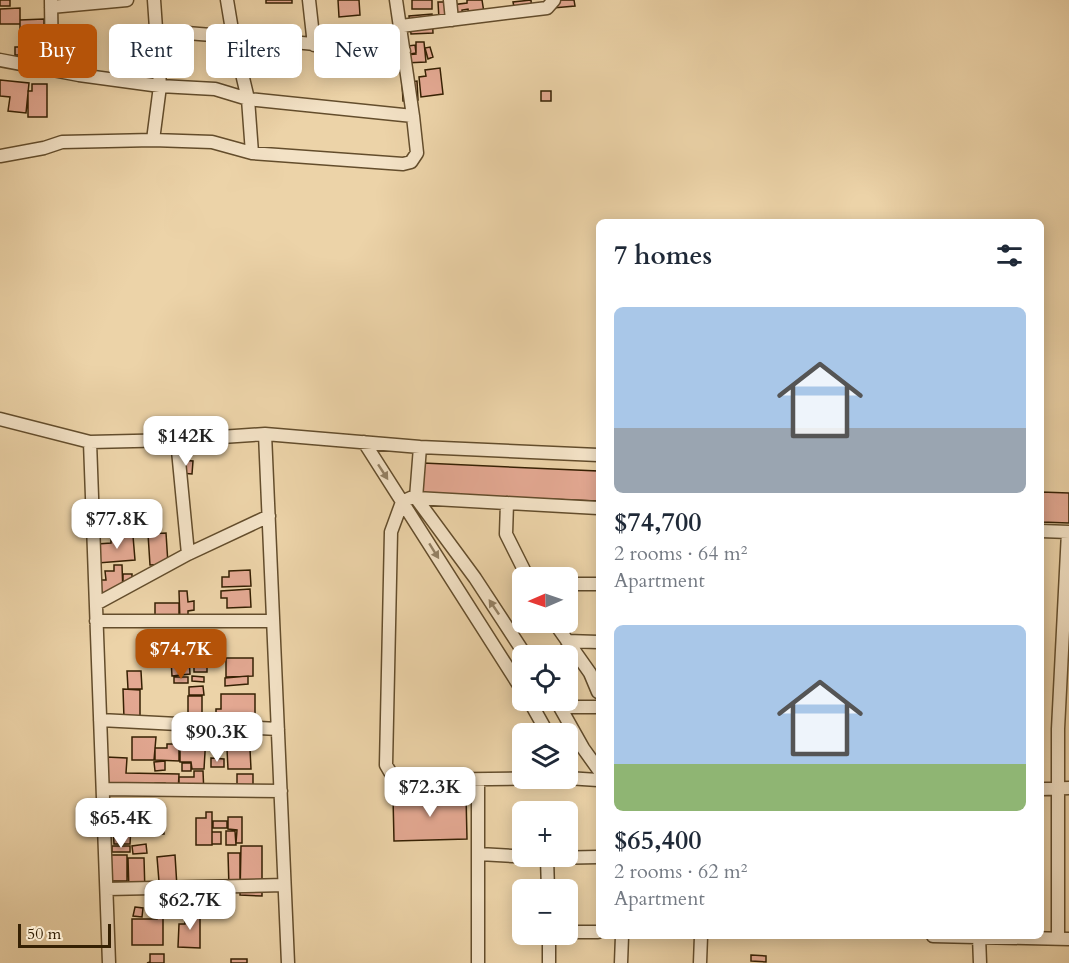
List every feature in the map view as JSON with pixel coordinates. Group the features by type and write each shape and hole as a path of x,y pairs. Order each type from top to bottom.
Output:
{"street":[{"path":"51,24 51,4 128,0"},
{"path":"154,0 156,24"},
{"path":"227,0 231,24"},
{"path":"302,44 314,45 309,0"},
{"path":"0,156 44,148 62,142 153,140 212,142 252,153 403,165 411,162 417,153 396,0"},
{"path":"450,0 452,20"},
{"path":"401,26 547,8 554,0"},
{"path":"400,51 404,51"},
{"path":"0,60 18,63"},
{"path":"97,77 160,86 215,89 248,99 413,116"},
{"path":"153,140 160,78"},
{"path":"243,78 248,99 252,153"},
{"path":"0,419 90,442 177,440 265,434 420,447 596,455"},
{"path":"265,434 288,963"},
{"path":"177,440 188,554"},
{"path":"90,442 109,963"},
{"path":"364,442 512,674"},
{"path":"420,447 416,496 475,578 519,645"},
{"path":"512,779 410,780 393,777 386,765 391,531 402,502 416,496 596,508"},
{"path":"507,503 506,534 522,567"},
{"path":"96,604 188,554 269,516"},
{"path":"1044,531 1069,532 1058,719 1064,788 1064,938 1044,938"},
{"path":"578,584 596,584"},
{"path":"96,621 273,621"},
{"path":"562,633 590,673 596,687"},
{"path":"567,641 596,642"},
{"path":"578,705 596,707"},
{"path":"563,711 596,766"},
{"path":"100,720 278,729"},
{"path":"578,779 596,780"},
{"path":"478,780 478,963"},
{"path":"1044,789 1064,788"},
{"path":"103,789 280,791"},
{"path":"479,854 512,856"},
{"path":"578,857 596,857"},
{"path":"107,889 284,885"},
{"path":"578,932 596,932"},
{"path":"621,939 621,963"},
{"path":"700,963 701,939"},
{"path":"979,939 980,963"},
{"path":"549,945 549,963"}],"building":[{"path":"0,0 10,0 10,6 0,6"},
{"path":"266,0 292,0 292,3 266,3"},
{"path":"338,0 359,0 360,15 339,17"},
{"path":"412,0 432,0 432,9 412,9"},
{"path":"467,0 482,0 485,19 470,21 468,9 462,10 463,17 453,18 451,5 467,3"},
{"path":"531,0 532,14 514,7 513,2"},
{"path":"552,0 574,0 575,6 553,8"},
{"path":"438,2 446,2 447,19 439,19"},
{"path":"20,8 20,24 0,24 0,9"},
{"path":"432,14 433,33 411,34 409,16"},
{"path":"44,19 44,24 20,24 20,20"},
{"path":"416,42 424,42 426,62 405,63 404,55 416,54"},
{"path":"415,45 416,53 403,55 412,70 400,72 400,47"},
{"path":"15,47 18,47 18,55 15,55"},
{"path":"430,47 433,57 428,59 425,48"},
{"path":"440,68 443,94 421,97 419,77 426,76 425,70"},
{"path":"0,80 29,83 26,113 8,111 10,97 0,96"},
{"path":"417,81 418,100 403,101 402,83"},
{"path":"32,84 47,84 47,117 28,117 28,91 32,91"},
{"path":"541,91 551,91 551,101 541,101"},
{"path":"180,460 193,461 192,474 180,473"},
{"path":"423,463 596,471 596,501 421,494"},
{"path":"1044,492 1069,493 1069,523 1044,522"},
{"path":"124,502 130,502 131,514 124,515"},
{"path":"121,505 122,528 94,529 93,507"},
{"path":"166,533 168,564 150,565 148,534"},
{"path":"133,536 135,560 98,563 97,544 111,543 111,538"},
{"path":"114,565 122,565 123,593 99,595 98,580 106,580 105,571 114,571"},
{"path":"250,570 251,586 222,587 222,577 229,577 229,571"},
{"path":"123,574 132,574 132,588 123,588"},
{"path":"250,589 251,607 227,608 227,598 221,598 221,591"},
{"path":"179,591 187,591 188,602 194,601 194,610 188,611 188,621 180,622"},
{"path":"155,603 179,603 179,625 155,625"},
{"path":"207,637 207,672 194,672 194,638"},
{"path":"188,642 190,674 172,676 170,643"},
{"path":"226,658 253,658 253,676 226,677"},
{"path":"127,671 141,671 142,689 128,689"},
{"path":"192,676 204,677 204,682 192,681"},
{"path":"248,676 248,684 225,686 225,678"},
{"path":"174,677 188,677 188,683 174,683"},
{"path":"203,686 204,695 189,695 189,687"},
{"path":"123,689 140,690 140,719 124,719"},
{"path":"221,694 255,694 255,718 234,718 234,724 216,724 216,709 221,709"},
{"path":"188,696 202,696 202,719 188,719"},
{"path":"186,736 206,736 204,769 192,769 191,762 180,762 180,749 186,749"},
{"path":"132,737 156,737 154,760 132,760"},
{"path":"258,739 258,747 230,749 230,740"},
{"path":"167,744 179,744 179,761 155,760 155,748 167,748"},
{"path":"227,749 250,749 251,769 228,769"},
{"path":"106,757 127,758 126,773 179,774 178,793 165,792 165,783 155,783 155,790 105,788"},
{"path":"211,758 224,759 224,767 211,767"},
{"path":"165,761 165,770 155,771 154,762"},
{"path":"182,763 191,763 191,771 182,771"},
{"path":"194,771 203,771 204,795 179,795 179,777 194,777"},
{"path":"237,774 253,774 253,790 237,790"},
{"path":"466,795 467,839 394,841 393,797"},
{"path":"163,804 164,834 151,834 150,805"},
{"path":"131,810 131,825 109,826 109,811"},
{"path":"206,812 212,812 212,845 196,845 196,818 206,818"},
{"path":"228,817 242,817 242,843 236,843 237,830 228,829"},
{"path":"213,821 227,821 227,828 213,828"},
{"path":"131,826 130,844 114,844 113,827"},
{"path":"226,831 235,831 236,845 226,845"},
{"path":"212,832 221,832 221,844 212,844"},
{"path":"146,844 147,853 133,854 132,846"},
{"path":"112,846 130,846 130,852 112,852"},
{"path":"241,846 262,846 262,896 240,895"},
{"path":"228,853 240,853 240,888 229,888"},
{"path":"107,855 127,855 127,881 107,881"},
{"path":"175,855 177,887 166,888 166,894 160,894 157,857"},
{"path":"128,858 144,858 145,893 129,893"},
{"path":"135,907 143,908 142,917 133,916"},
{"path":"157,909 163,909 163,945 132,945 132,919 157,919"},
{"path":"185,910 200,911 200,948 178,947 179,924 185,924"},
{"path":"150,954 164,954 164,963 147,963 150,962"},
{"path":"751,955 766,956 766,962 751,961"},
{"path":"231,959 247,959 247,963 231,963"}]}
